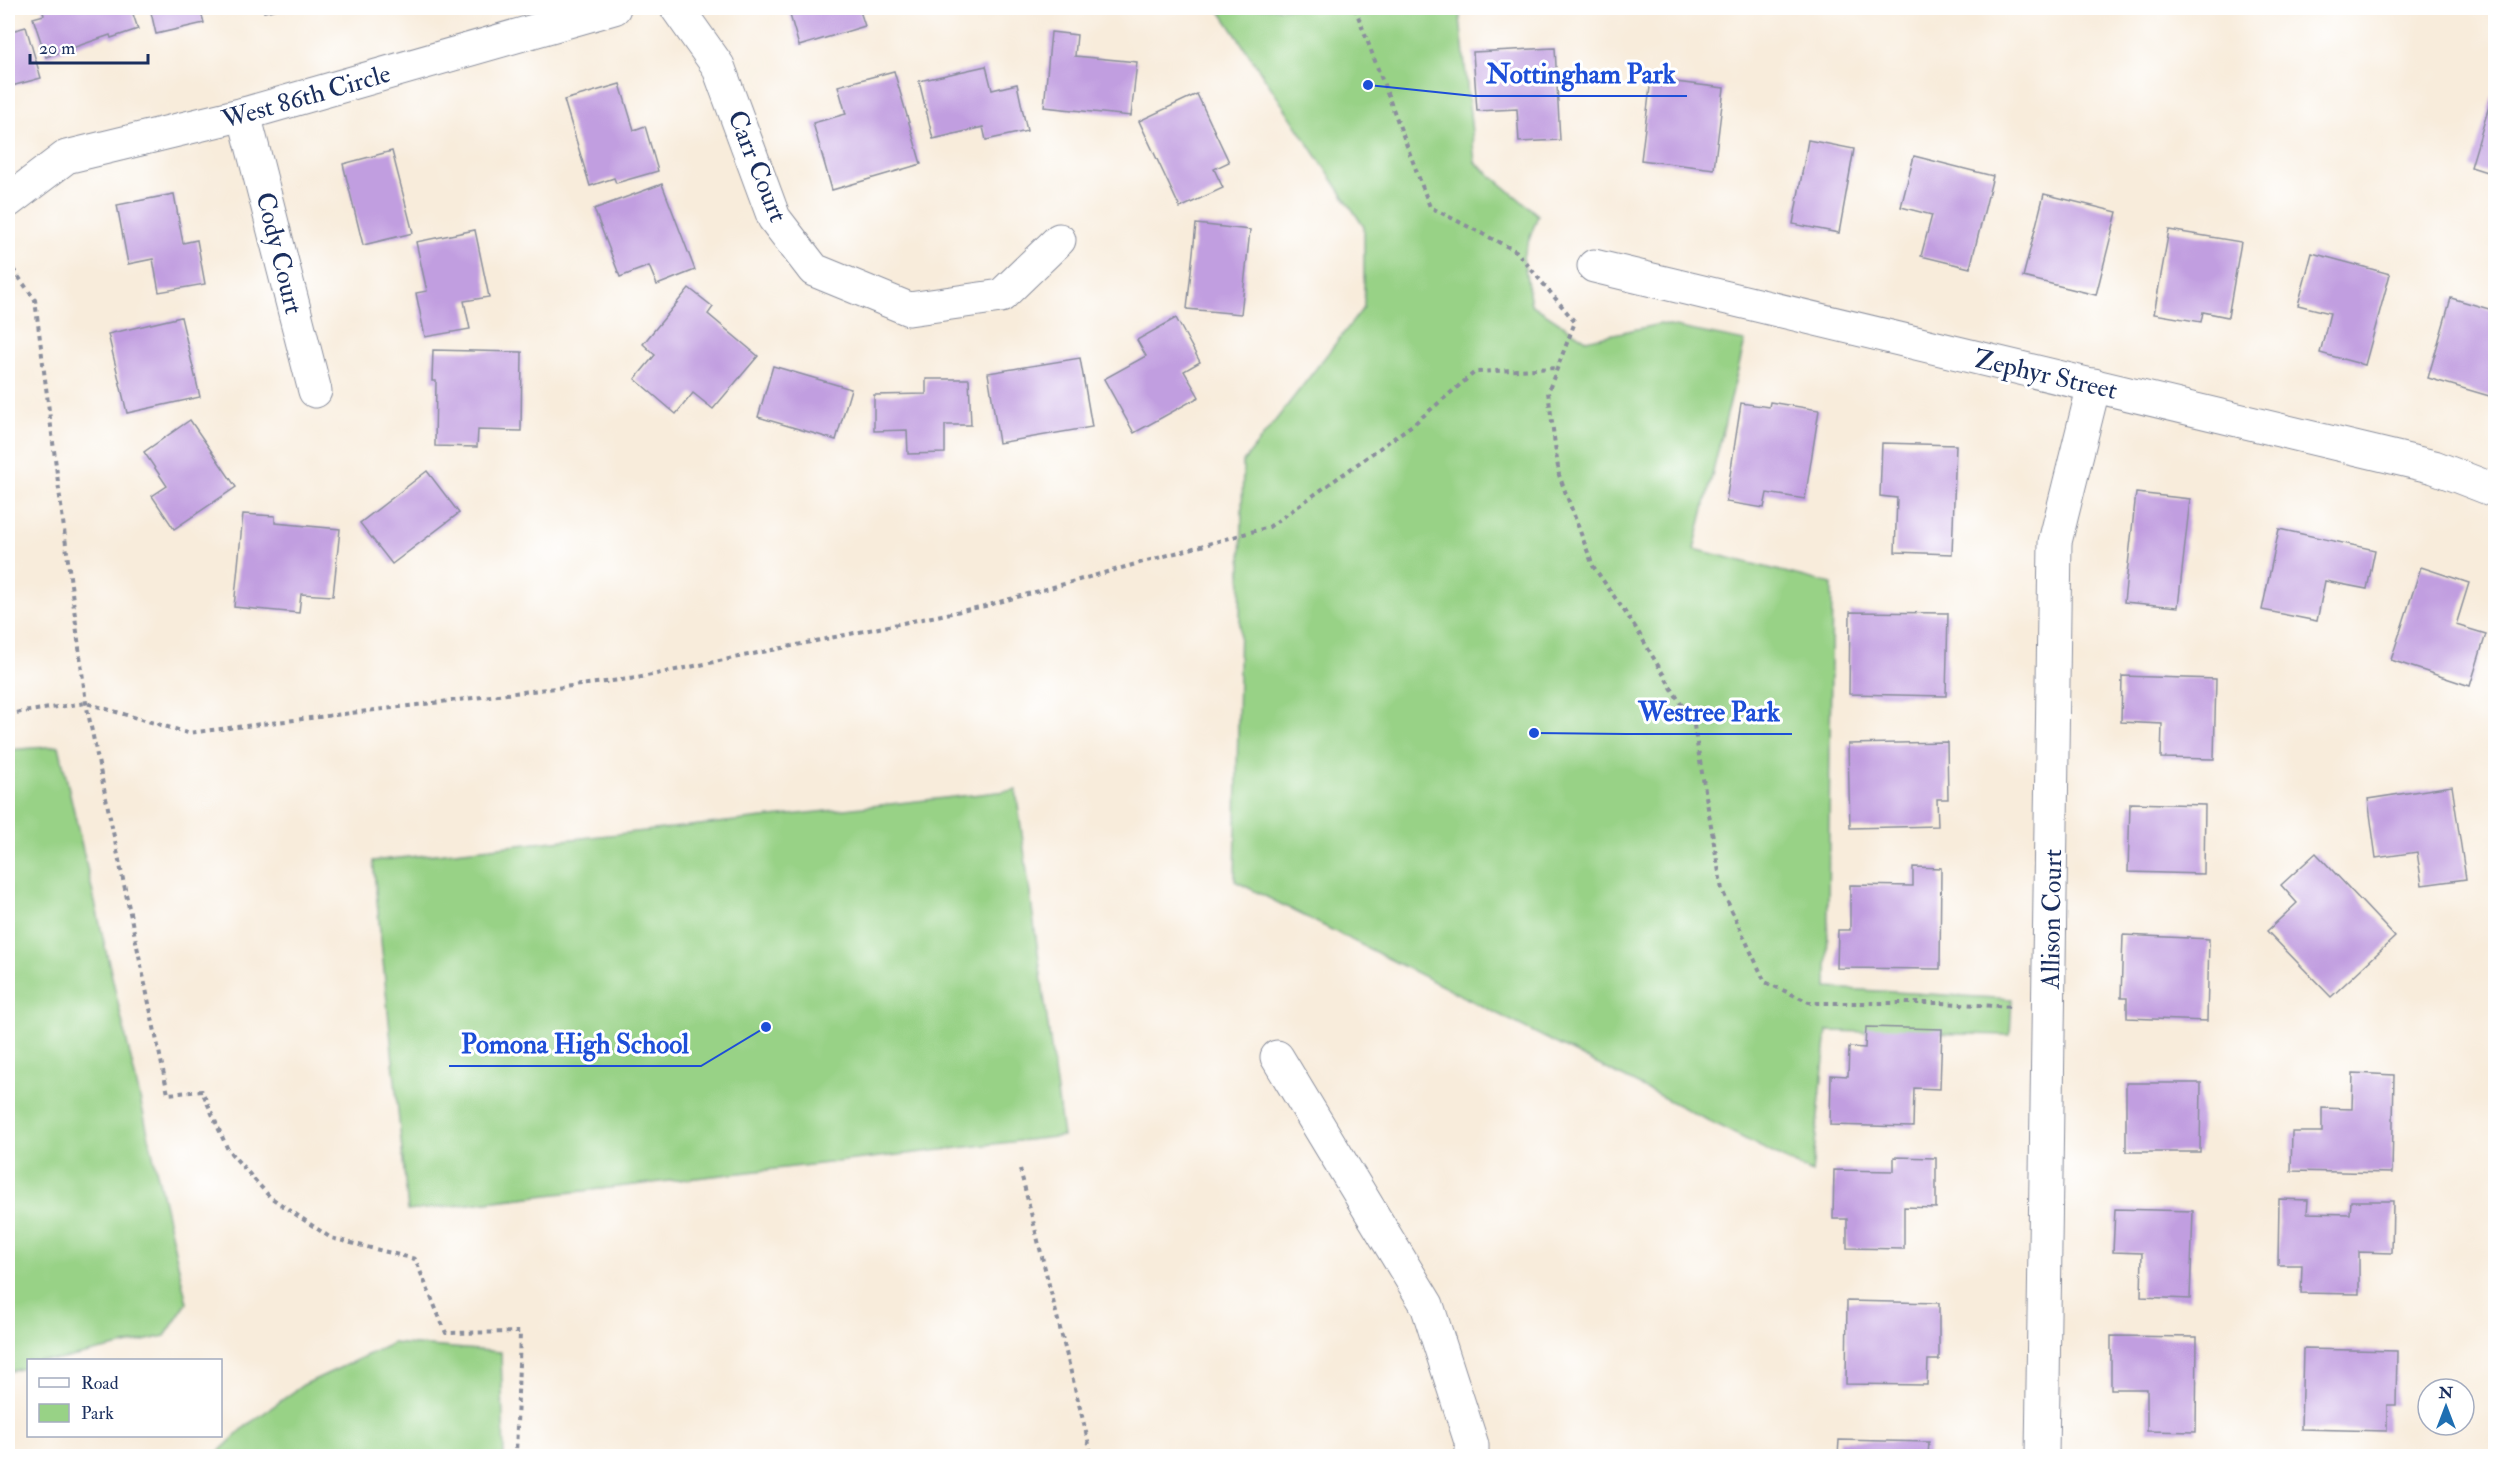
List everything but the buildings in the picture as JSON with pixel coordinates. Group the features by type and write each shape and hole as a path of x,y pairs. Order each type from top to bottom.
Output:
{"street":[{"name":"West 86th Circle","path":"8,201 66,157 244,114 614,8"},
{"name":"Carr Court","path":"677,8 718,66 774,218 814,270 909,309 1001,296 1059,240"},
{"name":"Cody Court","path":"244,114 315,391"},
{"name":"Zephyr Street","path":"1594,266 2434,467 2496,491"},
{"name":"Allison Court","path":"2042,1456 2055,542 2094,385"},
{"path":"1277,1057 1427,1305 1472,1445 1472,1456"}],"path":[{"path":"1355,8 1430,207 1516,251 1575,322 1548,392 1559,475 1593,566 1634,625 1694,726 1722,890 1765,982 1811,1003 1940,1003 2050,1009"},
{"path":"8,262 35,300 86,703 168,1094 202,1091 228,1150 270,1197 331,1238 415,1259 446,1333 520,1332 516,1456"},
{"path":"8,714 86,703 188,733 637,678 985,606 1269,527 1415,423 1475,372 1557,368"},
{"path":"1020,1169 1092,1456"}],"green space":[{"path":"1218,8 1459,8 1475,162 1538,215 1523,257 1531,304 1586,340 1660,324 1745,341 1694,549 1832,584 1827,988 2012,999 2010,1035 1827,1031 1812,1173 1235,881 1243,462 1364,307 1364,227"},
{"path":"59,746 187,1303 165,1336 62,1359 27,1359 27,1367 8,1372 8,750"},
{"path":"1016,790 1063,1136 408,1211 373,861"},
{"path":"393,1343 501,1352 504,1456 214,1456 246,1426 303,1385"}],"place":[{"name":"Nottingham Park","path":"1368,85"},
{"name":"Westree Park","path":"1534,733"},
{"name":"Pomona High School","path":"766,1027"}]}
